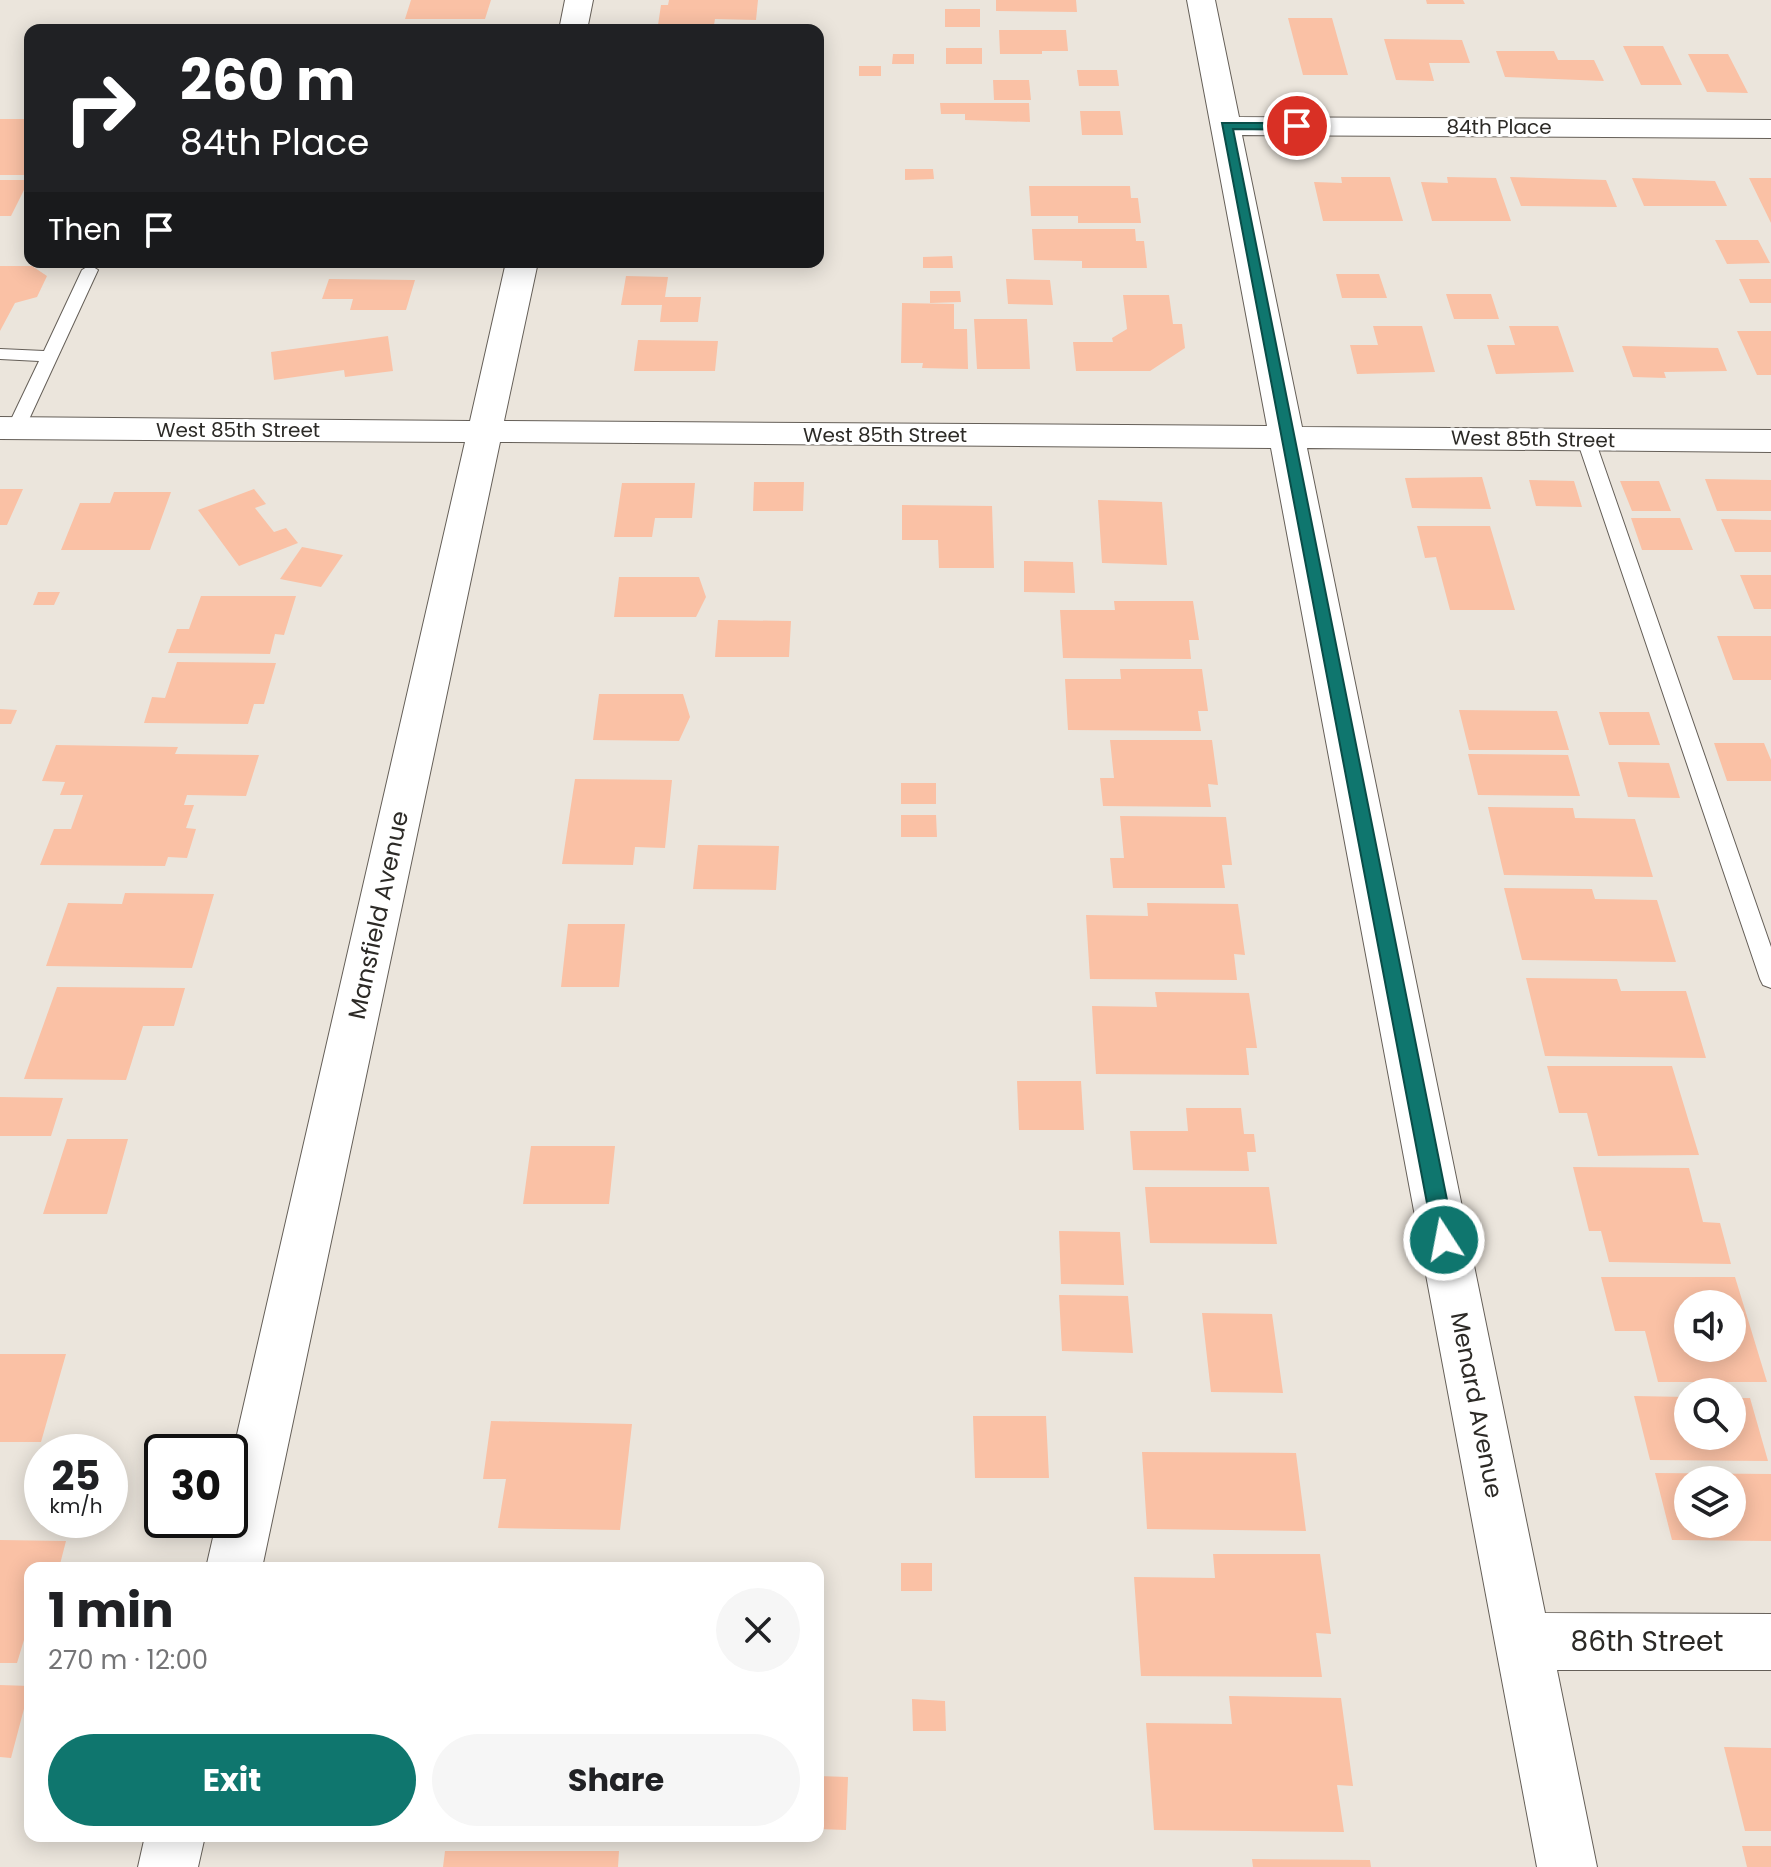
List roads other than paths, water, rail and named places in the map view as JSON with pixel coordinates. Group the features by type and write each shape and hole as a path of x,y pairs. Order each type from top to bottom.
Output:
{"street":[{"path":"574,24 579,0"},
{"name":"Menard Avenue","path":"1201,0 1567,1867"},
{"name":"84th Place","path":"1226,126 1771,129"},
{"name":"Mansfield Avenue","path":"235,1562 521,268"},
{"name":"West 85th Street","path":"8,428 1771,441"},
{"name":"86th Street","path":"1523,1641 1771,1642"},
{"path":"168,1867 174,1842"}],"lane":[{"path":"8,428 49,356 90,270"},
{"path":"0,354 49,356"},
{"path":"1586,440 1771,979"}]}
